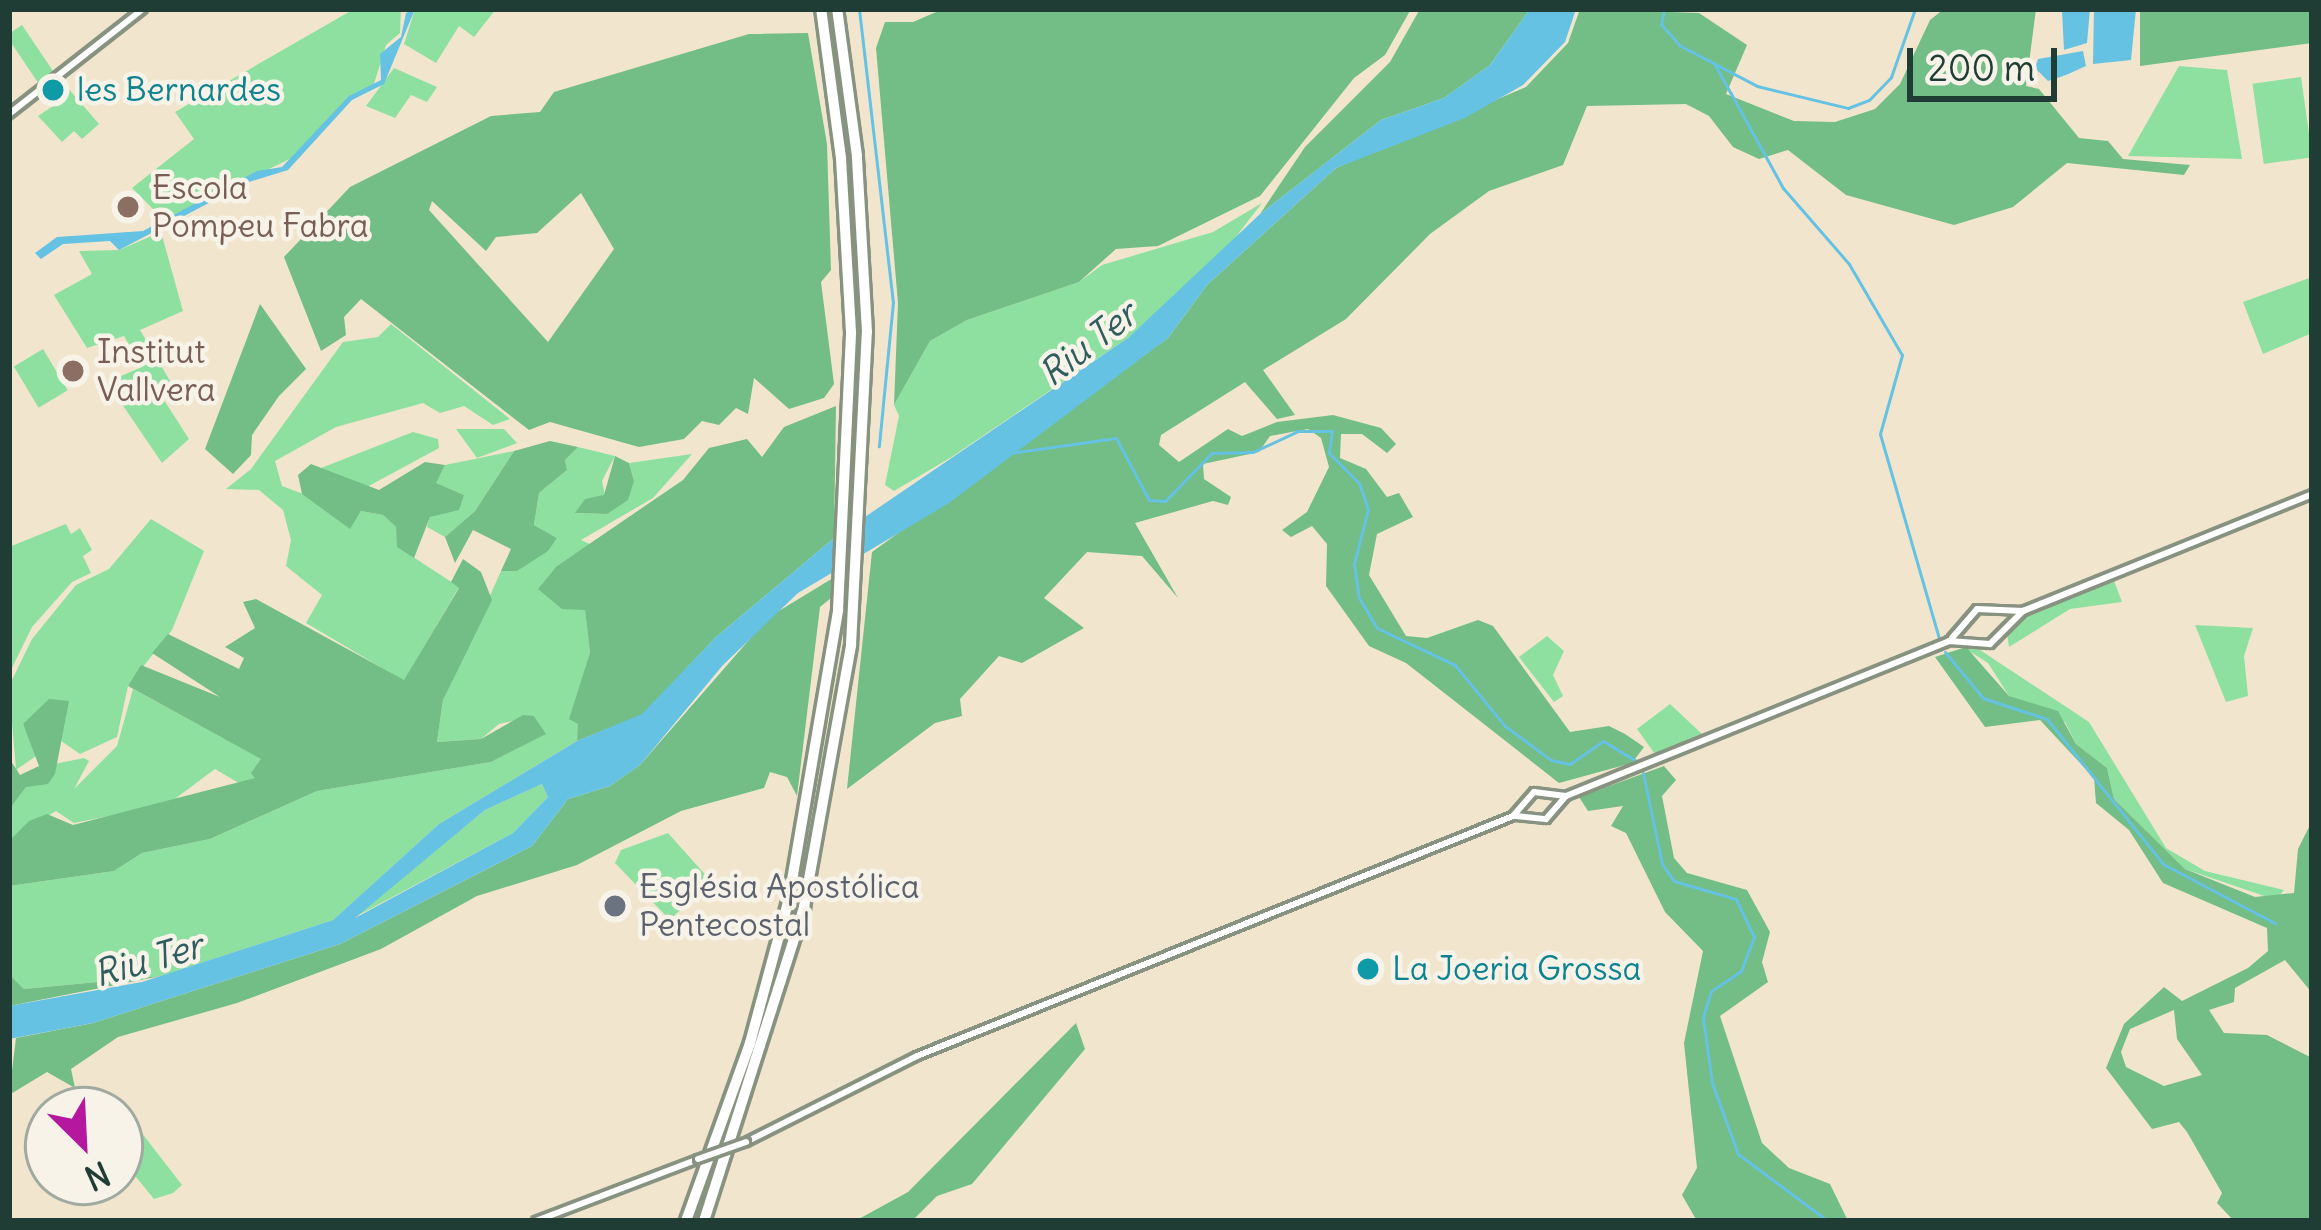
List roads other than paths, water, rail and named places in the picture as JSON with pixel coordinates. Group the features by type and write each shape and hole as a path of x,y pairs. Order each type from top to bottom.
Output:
{"highway":[{"path":"686,1221 750,1043 810,800 845,537 848,267 821,9"},
{"path":"704,1221 786,976 827,799 861,536 865,268 837,9"}],"main road":[{"path":"9,114 143,9"},
{"path":"1949,640 1982,608 2023,611 2312,494"},
{"path":"1513,817 1546,818 1566,796 1949,640 1990,644 2023,611"},
{"path":"1997,612 2003,630"},
{"path":"1967,622 1972,640"},
{"path":"536,1221 746,1142 900,1064 1513,817 1534,792 1566,796"},
{"path":"1550,794 1555,806"},
{"path":"1526,805 1531,817"}],"water":[{"path":"415,9 384,84 352,100 288,170 249,182 119,250 110,241 63,244 41,259 35,253 57,237 143,231 257,171 282,167 349,96 381,80 380,54 401,37 406,13"},
{"path":"1530,9 1576,9 1565,42 1523,85 1465,118 1336,168 1207,285 1168,338 949,503 798,593 723,665 640,765 610,786 568,799 532,846 340,944 93,1023 9,1039 9,1006 142,982 333,920 439,824 577,741 642,714 716,637 834,538 1128,338 1260,214 1381,120 1444,98 1490,65","holes":["542,784 548,797 513,833 355,918 485,810"]},
{"path":"2090,9 2087,43 2064,50 2062,11"},
{"path":"2094,9 2136,9 2131,60 2093,64"},
{"path":"2083,51 2086,66 2066,75 2048,81 2035,68 2038,59"}],"waterway":[{"path":"859,9 893,302 879,446"},
{"path":"1664,9 1661,24 1679,45 1757,86 1848,108 1869,100 1891,77 1915,9"},
{"path":"1714,63 1783,188 1849,264 1902,355 1880,434 1939,638"},
{"path":"1010,453 1116,438 1149,500 1165,501 1212,453 1253,452 1298,431 1332,431 1329,453 1359,483 1368,509 1354,564 1359,598 1377,628 1455,665 1505,726 1551,760 1570,764 1603,741 1638,762"},
{"path":"1945,652 1983,698 2047,719 2163,864 2275,923"},
{"path":"1643,773 1662,864 1674,881 1736,899 1754,937 1741,971 1711,991 1703,1018 1712,1083 1738,1154 1828,1221"}],"place":[{"name":"les Bernardes","path":"53,90"},
{"name":"Escola Pompeu Fabra","path":"128,207"},
{"name":"Institut Vallvera","path":"73,371"},
{"name":"Església Apostólica Pentecostal","path":"615,906"},
{"name":"La Joeria Grossa","path":"1368,969"}],"water label":[{"name":"Riu Ter","path":"1088,344"},
{"name":"Riu Ter","path":"148,960"}]}
